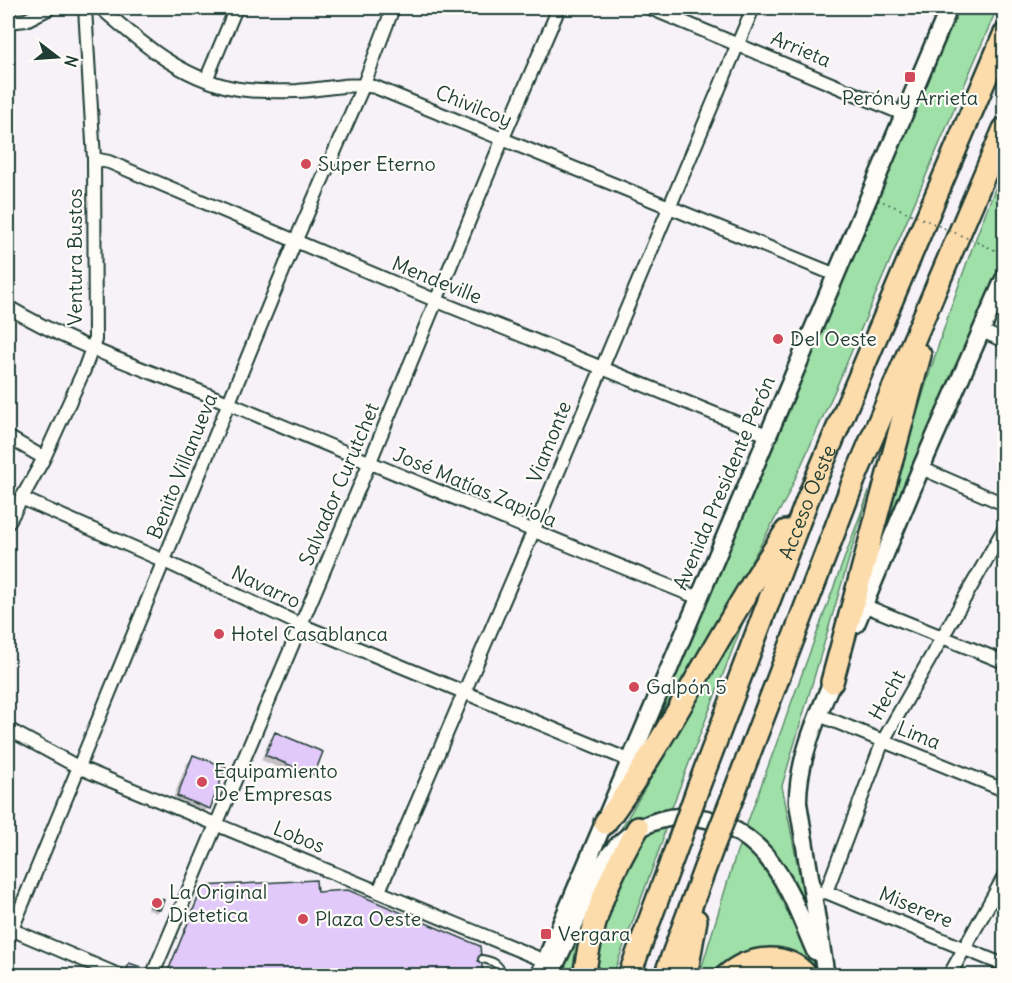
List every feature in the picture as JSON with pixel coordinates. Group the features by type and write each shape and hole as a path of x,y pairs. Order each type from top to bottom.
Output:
{"highway":[{"name":"Acceso Oeste","path":"629,975 808,498 1005,35"},
{"name":"Acceso Oeste","path":"665,975 854,480 1005,129"},
{"path":"832,682 916,368 947,265"},
{"path":"605,823 653,753 748,589 808,498"},
{"path":"584,975 590,937 598,909 618,864 638,828"},
{"path":"686,975 709,859"},
{"path":"726,975 745,964 766,959 791,963 820,975"}],"street":[{"path":"8,22 26,20 50,8"},
{"name":"Ventura Bustos","path":"8,523 44,458 92,348 96,333 94,159 85,8"},
{"name":"Chivilcoy","path":"101,8 146,46 182,69 206,80 245,90 266,92 364,84 375,87 836,275"},
{"path":"206,80 236,8"},
{"name":"Benito Villanueva","path":"9,932 295,242 364,84 393,8"},
{"name":"Salvador Curutchet","path":"152,975 559,8"},
{"name":"Arrieta","path":"650,8 903,114"},
{"name":"Viamonte","path":"380,891 753,8"},
{"name":"Avenida Presidente Perón","path":"545,970 767,435 949,8"},
{"name":"Mendeville","path":"94,159 109,162 437,302 767,435"},
{"path":"820,975 819,893 798,803 798,788 819,715 863,605 1005,279"},
{"name":"José Matías Zapiola","path":"8,308 45,329 228,403 533,532 699,598"},
{"path":"982,331 1005,341"},
{"path":"8,437 44,458"},
{"path":"921,468 1005,504"},
{"name":"Navarro","path":"21,498 301,625 631,761"},
{"name":"Hecht","path":"819,893 883,741 1005,529"},
{"path":"863,605 1005,662"},
{"name":"Lima","path":"819,715 1005,790"},
{"name":"Lobos","path":"8,729 78,767 380,891 545,970"},
{"path":"545,970 603,864 620,841 638,828 664,818 692,817 721,825 746,838 767,857 784,882 820,975"},
{"path":"949,975 1005,877"},
{"name":"Miserere","path":"819,893 1005,965"},
{"path":"9,932 122,975"}],"lane":[{"path":"482,958 494,962 501,968 504,975"}],"path":[{"path":"862,240 879,200 1004,254 982,307"}],"green space":[{"path":"957,8 997,8 836,388 786,499 651,742 644,746 880,193"},
{"path":"1004,167 1004,268 869,582 930,372 965,269"},
{"path":"869,491 782,786 819,975 699,976 736,854"},
{"path":"755,591 671,810 640,819 615,839 650,780"},
{"path":"666,824 662,842 613,975 561,976 587,917 647,834"}],"building":[{"path":"275,732 323,752 314,775 265,755"},
{"name":"Equipamiento De Empresas","path":"193,755 226,767 210,809 177,796"},
{"name":"Plaza Oeste","path":"316,880 317,892 348,890 480,946 483,976 166,976 203,886"},
{"name":"La Original Dietetica","path":"153,896 164,900 160,910 149,906"},
{"path":"129,963 141,967 137,976 126,972"}],"place":[{"name":"Perón y Arrieta","path":"910,77"},
{"name":"Super Eterno","path":"306,164"},
{"name":"Del Oeste","path":"778,339"},
{"name":"Hotel Casablanca","path":"219,634"},
{"name":"Galpón 5","path":"634,687"},
{"name":"Equipamiento De Empresas","path":"202,782"},
{"name":"La Original Dietetica","path":"157,903"},
{"name":"Plaza Oeste","path":"303,919"},
{"name":"Vergara","path":"546,934"}]}
